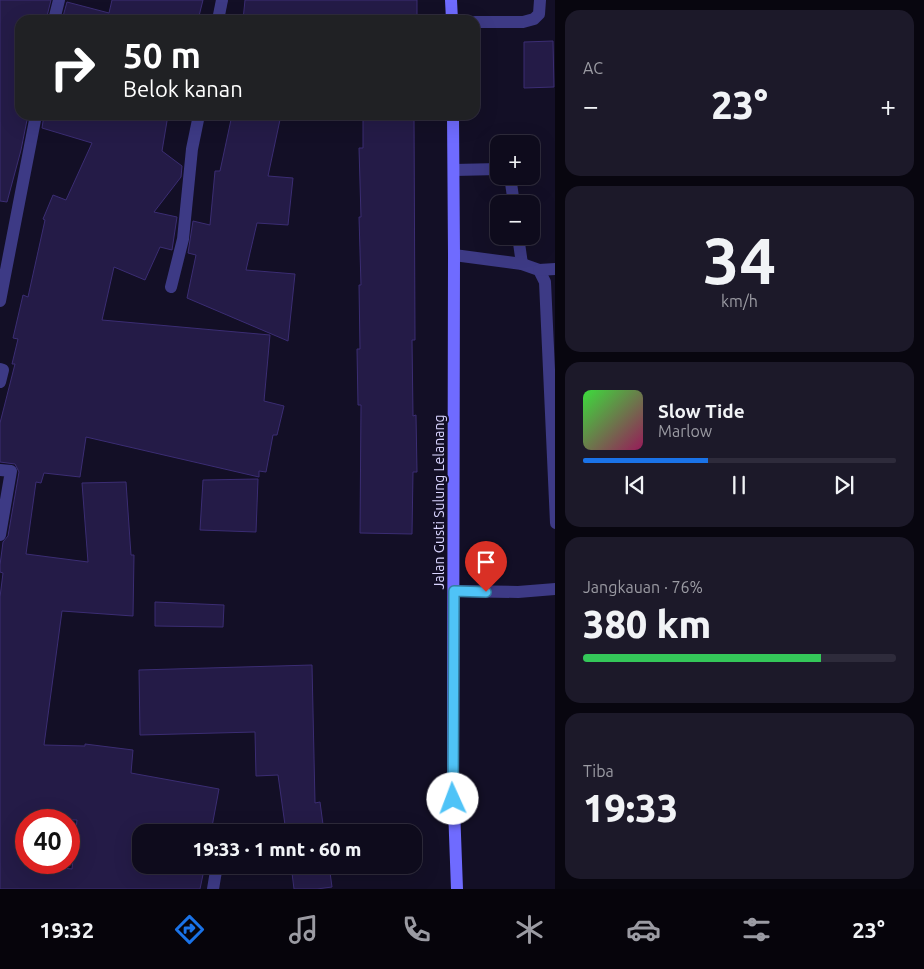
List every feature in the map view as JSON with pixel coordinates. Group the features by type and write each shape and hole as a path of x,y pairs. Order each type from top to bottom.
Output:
{"street":[{"path":"55,15 59,0"},
{"path":"219,15 222,0"},
{"path":"452,0 452,15"},
{"path":"480,22 530,20 539,14 540,0"},
{"path":"0,301 35,120"},
{"path":"171,287 183,238 192,149 198,120"},
{"name":"Jalan Gusti Sulung Lelanang","path":"453,120 454,591 452,781 457,889"},
{"path":"454,170 490,169"},
{"path":"519,245 522,264"},
{"path":"454,255 522,264 539,270 555,269"},
{"path":"539,270 545,282 555,523"},
{"path":"0,369 3,370 0,382"},
{"path":"0,470 11,471 0,535"},
{"path":"454,591 518,592 555,589"},
{"path":"213,889 216,874"}],"building":[{"path":"0,0 51,0 47,15 15,15 15,120 27,120 7,202 0,201"},
{"path":"112,0 203,0 199,15 63,15 67,2 109,13"},
{"path":"245,0 417,0 417,15 244,15"},
{"path":"553,41 554,87 524,88 524,42"},
{"path":"43,120 167,120 162,151 182,166 181,177 154,212 177,217 172,250 160,247 145,280 114,267 102,320 270,335 264,401 284,406 277,435 273,435 266,472 259,471 259,477 86,437 80,477 44,473 41,483 36,482 26,554 88,562 82,483 126,482 131,555 134,555 133,616 62,611 44,745 85,746 85,744 133,750 131,773 219,789 212,824 132,824 132,874 203,874 200,889 0,889 0,597 3,573 0,572 0,565 3,542 8,536 19,472 15,464 0,462 0,423 15,364 12,364 18,339 13,338 23,295 28,297 45,220 43,219 53,195 66,200 92,143 42,128"},
{"path":"231,120 280,120 268,176 293,178 288,225 257,223 246,270 295,274 288,341 187,298 196,255 188,253 193,221 210,225 215,171 220,171"},
{"path":"363,120 414,120 415,340 412,340 413,416 416,415 417,472 413,472 412,534 360,533 361,405 358,405 357,349 360,349 359,285 361,285 359,148 363,148"},
{"path":"258,479 256,532 200,530 203,480"},
{"path":"155,602 224,605 223,627 155,626"},
{"path":"312,665 315,803 320,802 323,824 285,824 278,775 256,776 255,732 140,735 139,670"},
{"path":"292,874 330,874 332,887 294,889"}],"route":[{"path":"453,799 454,591 486,592"}]}
